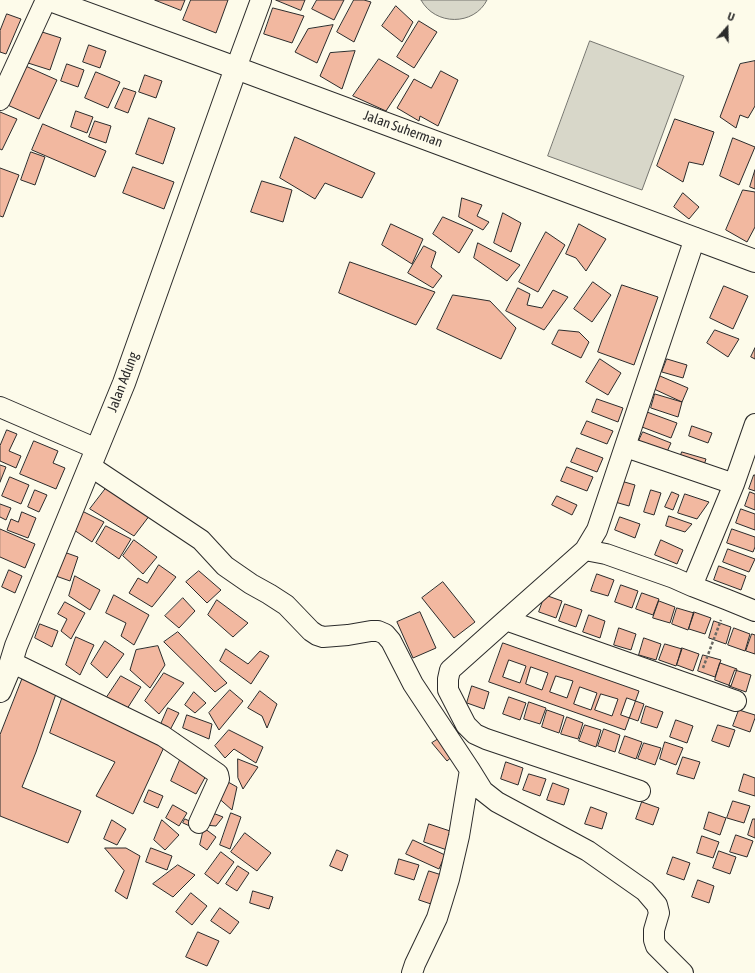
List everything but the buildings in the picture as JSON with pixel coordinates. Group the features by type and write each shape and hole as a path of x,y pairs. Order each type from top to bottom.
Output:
{"main road":[{"name":"Jalan Suherman","path":"50,0 755,260"},
{"name":"Jalan Adung","path":"5,674 124,383 236,68"}],"street":[{"path":"0,100 46,0"},
{"path":"236,68 261,0"},
{"path":"640,791 475,734 466,725 448,690 448,679 450,670 585,550 597,530 695,238"},
{"path":"0,408 93,458 202,540 226,566 251,584 286,605 311,631 317,635 323,637 371,631 378,631 385,634 392,641 413,684 483,791 497,802 588,851 645,891 657,905 659,914 654,930 654,940 656,946 683,973"},
{"path":"692,586 734,484 755,424"},
{"path":"626,447 734,484"},
{"path":"585,550 606,554 674,578 755,611"},
{"path":"506,620 736,701"},
{"path":"5,674 163,736 218,774 219,780 199,823"},
{"path":"412,973 437,918 449,879 459,836 470,770"}],"path":[{"path":"696,687 728,600"}],"shaded area":[{"path":"421,0 487,0 481,9 473,15 454,20 435,15 427,9"},
{"path":"590,41 684,76 642,190 548,156"}]}
